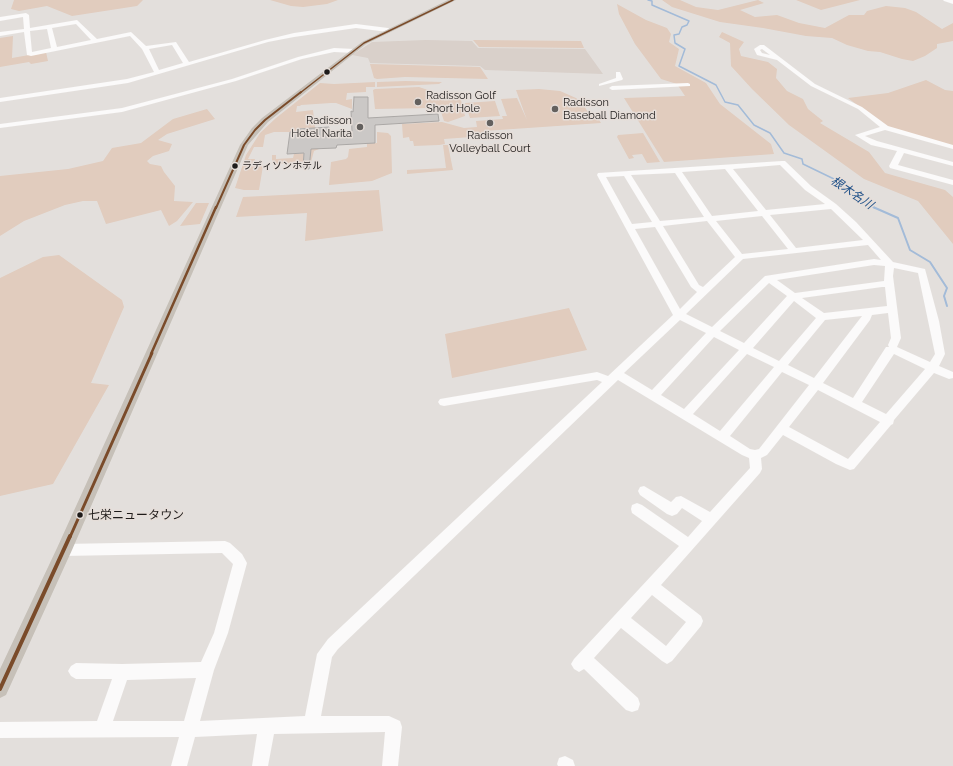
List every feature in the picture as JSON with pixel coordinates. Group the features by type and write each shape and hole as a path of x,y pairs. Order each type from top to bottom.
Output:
{"main road":[{"path":"0,689 64,550 244,145 255,130 265,120 354,51 388,30 453,0"}],"street":[{"path":"946,0 953,2"},
{"path":"0,19 26,15 28,54 131,34 145,48 157,72"},
{"path":"20,23 26,22"},
{"path":"0,34 77,22 95,41"},
{"path":"49,26 54,49"},
{"path":"0,100 104,86 214,57 276,38 356,26 388,30"},
{"path":"145,48 174,43 187,64"},
{"path":"0,126 122,110 234,80 284,62 319,53 336,50 354,51"},
{"path":"779,59 813,85 860,108 885,128 953,148"},
{"path":"601,85 620,79 618,73"},
{"path":"612,88 688,85"},
{"path":"885,128 859,135 874,143 953,164"},
{"path":"901,151 893,166 953,182"},
{"path":"890,421 679,315 601,175 782,163 808,188 833,206 871,242 890,264 889,285 896,338 894,345"},
{"path":"727,166 794,251"},
{"path":"677,170 710,218 740,257"},
{"path":"626,173 696,287 703,292"},
{"path":"629,227 833,206"},
{"path":"312,724 325,654 333,644 740,257 871,242"},
{"path":"653,396 713,332 768,278 874,262 922,271 940,354 933,367 890,421 850,465 840,461 781,428"},
{"path":"768,278 822,317 892,309"},
{"path":"685,416 793,296 882,284 889,285"},
{"path":"444,402 597,376 614,377 653,396 746,452 755,455 763,452 816,384 866,318 867,316 865,312"},
{"path":"722,437 822,317"},
{"path":"854,403 890,350 895,350 949,375"},
{"path":"632,704 581,662 689,545 756,469 755,455"},
{"path":"644,491 672,510 681,501 711,520"},
{"path":"637,509 689,545"},
{"path":"64,550 225,547 229,549 240,563 221,632 206,670 179,766"},
{"path":"621,619 667,656 696,621 651,586"},
{"path":"76,671 122,672 206,670"},
{"path":"102,729 122,672"},
{"path":"0,730 189,729 312,724 389,724 394,727 390,766"},
{"path":"260,766 267,726"}],"shaded area":[{"path":"14,0 143,0 137,6 72,16 47,6 19,11 11,9"},
{"path":"270,0 338,0 327,4 303,7 291,6"},
{"path":"662,0 680,0 696,7 718,10 758,0 764,3 740,10 755,17 777,15 799,23 825,28 849,15 864,15 867,11 886,6 905,8 916,12 942,29 953,23 953,41 937,44 937,48 925,56 913,61 880,52 868,51 847,45 832,38 806,36 720,22 672,7"},
{"path":"796,0 860,0 821,10"},
{"path":"617,4 646,20 667,28 671,34 669,42 679,49 675,66 706,83 720,104 771,144 774,154 664,162 624,98 685,96 677,84 661,79 635,44 619,14"},
{"path":"722,32 744,42 739,49 741,56 768,62 777,69 776,78 787,91 803,99 808,109 823,121 820,123 869,152 885,173 945,190 953,197 953,244 918,201 864,179 789,125 731,66 730,43 719,37"},
{"path":"13,36 12,58 46,52 48,61 31,64 29,62 0,67 0,38"},
{"path":"426,40 472,41 478,48 585,49 603,74 485,70 480,66 370,63 368,58 352,55 372,42"},
{"path":"473,40 581,41 584,48 479,47"},
{"path":"370,64 480,67 488,79 405,77 377,79 374,78"},
{"path":"926,80 945,90 953,91 953,146 889,129 848,98 888,93"},
{"path":"375,82 375,87 366,87 366,92 347,93 346,100 352,99 352,109 336,103 297,106 296,112 313,110 315,128 299,128 298,132 274,132 265,135 263,147 254,147 248,159 255,159 254,163 263,166 259,190 244,190 235,188 246,155 260,133 276,118 320,83 334,84"},
{"path":"377,82 442,82 439,84 377,87"},
{"name":"Radisson Golf Short Hole","path":"419,87 437,93 460,96 465,116 448,122 444,121 441,112 432,108 375,109 373,90 375,89"},
{"path":"539,89 560,91 576,98 582,103 590,115 561,117 596,115 601,123 484,131 485,136 444,139 445,144 439,145 414,146 413,141 410,141 409,137 403,138 402,124 442,122 464,128 477,127 476,121 503,119 502,116 507,116 501,99 517,98 527,120 516,90"},
{"path":"495,101 500,116 470,118 465,103"},
{"path":"207,109 215,119 167,134 158,140 172,144 169,151 153,156 147,161 150,164 161,166 175,186 174,201 193,202 177,221 169,226 161,210 106,224 97,201 83,201 65,205 24,221 0,236 0,176 68,169 103,161 112,148 141,143 173,119"},
{"path":"377,132 388,133 391,136 392,173 372,181 329,185 331,162 346,159 348,157 349,149 367,147 367,143 377,143"},
{"path":"643,133 660,162 647,163 642,154 632,155 634,158 629,159 617,137 618,135"},
{"path":"443,145 448,145 453,170 407,174 407,170 446,168"},
{"path":"311,147 320,148 314,151 311,162 276,164 272,160 272,155 276,155 276,159 293,158 294,154 304,153 303,159 310,158"},
{"path":"379,190 383,231 305,241 307,213 236,217 243,197"},
{"path":"196,203 209,203 200,224 180,226"},
{"path":"59,255 122,300 124,307 91,383 109,385 53,484 0,496 0,278 43,257"},
{"path":"569,308 587,350 452,378 445,334"}],"building":[{"name":"Radisson Hotel Narita","path":"354,97 368,97 368,118 438,114 439,121 375,125 375,143 337,145 336,148 311,149 309,169 303,168 304,153 287,154 290,132 299,132 299,129 329,127 328,135 352,131 351,111 353,112"}],"waterway":[{"name":"根木名川","path":"648,0 652,1 652,5 689,21 687,25 682,27 679,34 674,35 675,43 685,49 679,66 716,85 725,102 738,105 754,125 770,133 784,153 802,159 803,164 834,179 852,195 874,207"},
{"name":"根木名川","path":"874,207 898,218 910,250 930,262 947,288 944,296 947,306"}],"transit line":[{"path":"0,689 64,550 244,145 255,130 265,120 364,43 453,0"}],"place":[{"name":"Radisson Golf Short Hole","path":"418,102"},
{"name":"Radisson Baseball Diamond","path":"555,109"},
{"name":"Radisson Volleyball Court","path":"490,123"},
{"name":"Radisson Hotel Narita","path":"360,127"},
{"name":"ラディソンホテル","path":"235,166"},
{"name":"七栄ニュータウン","path":"80,515"}]}
